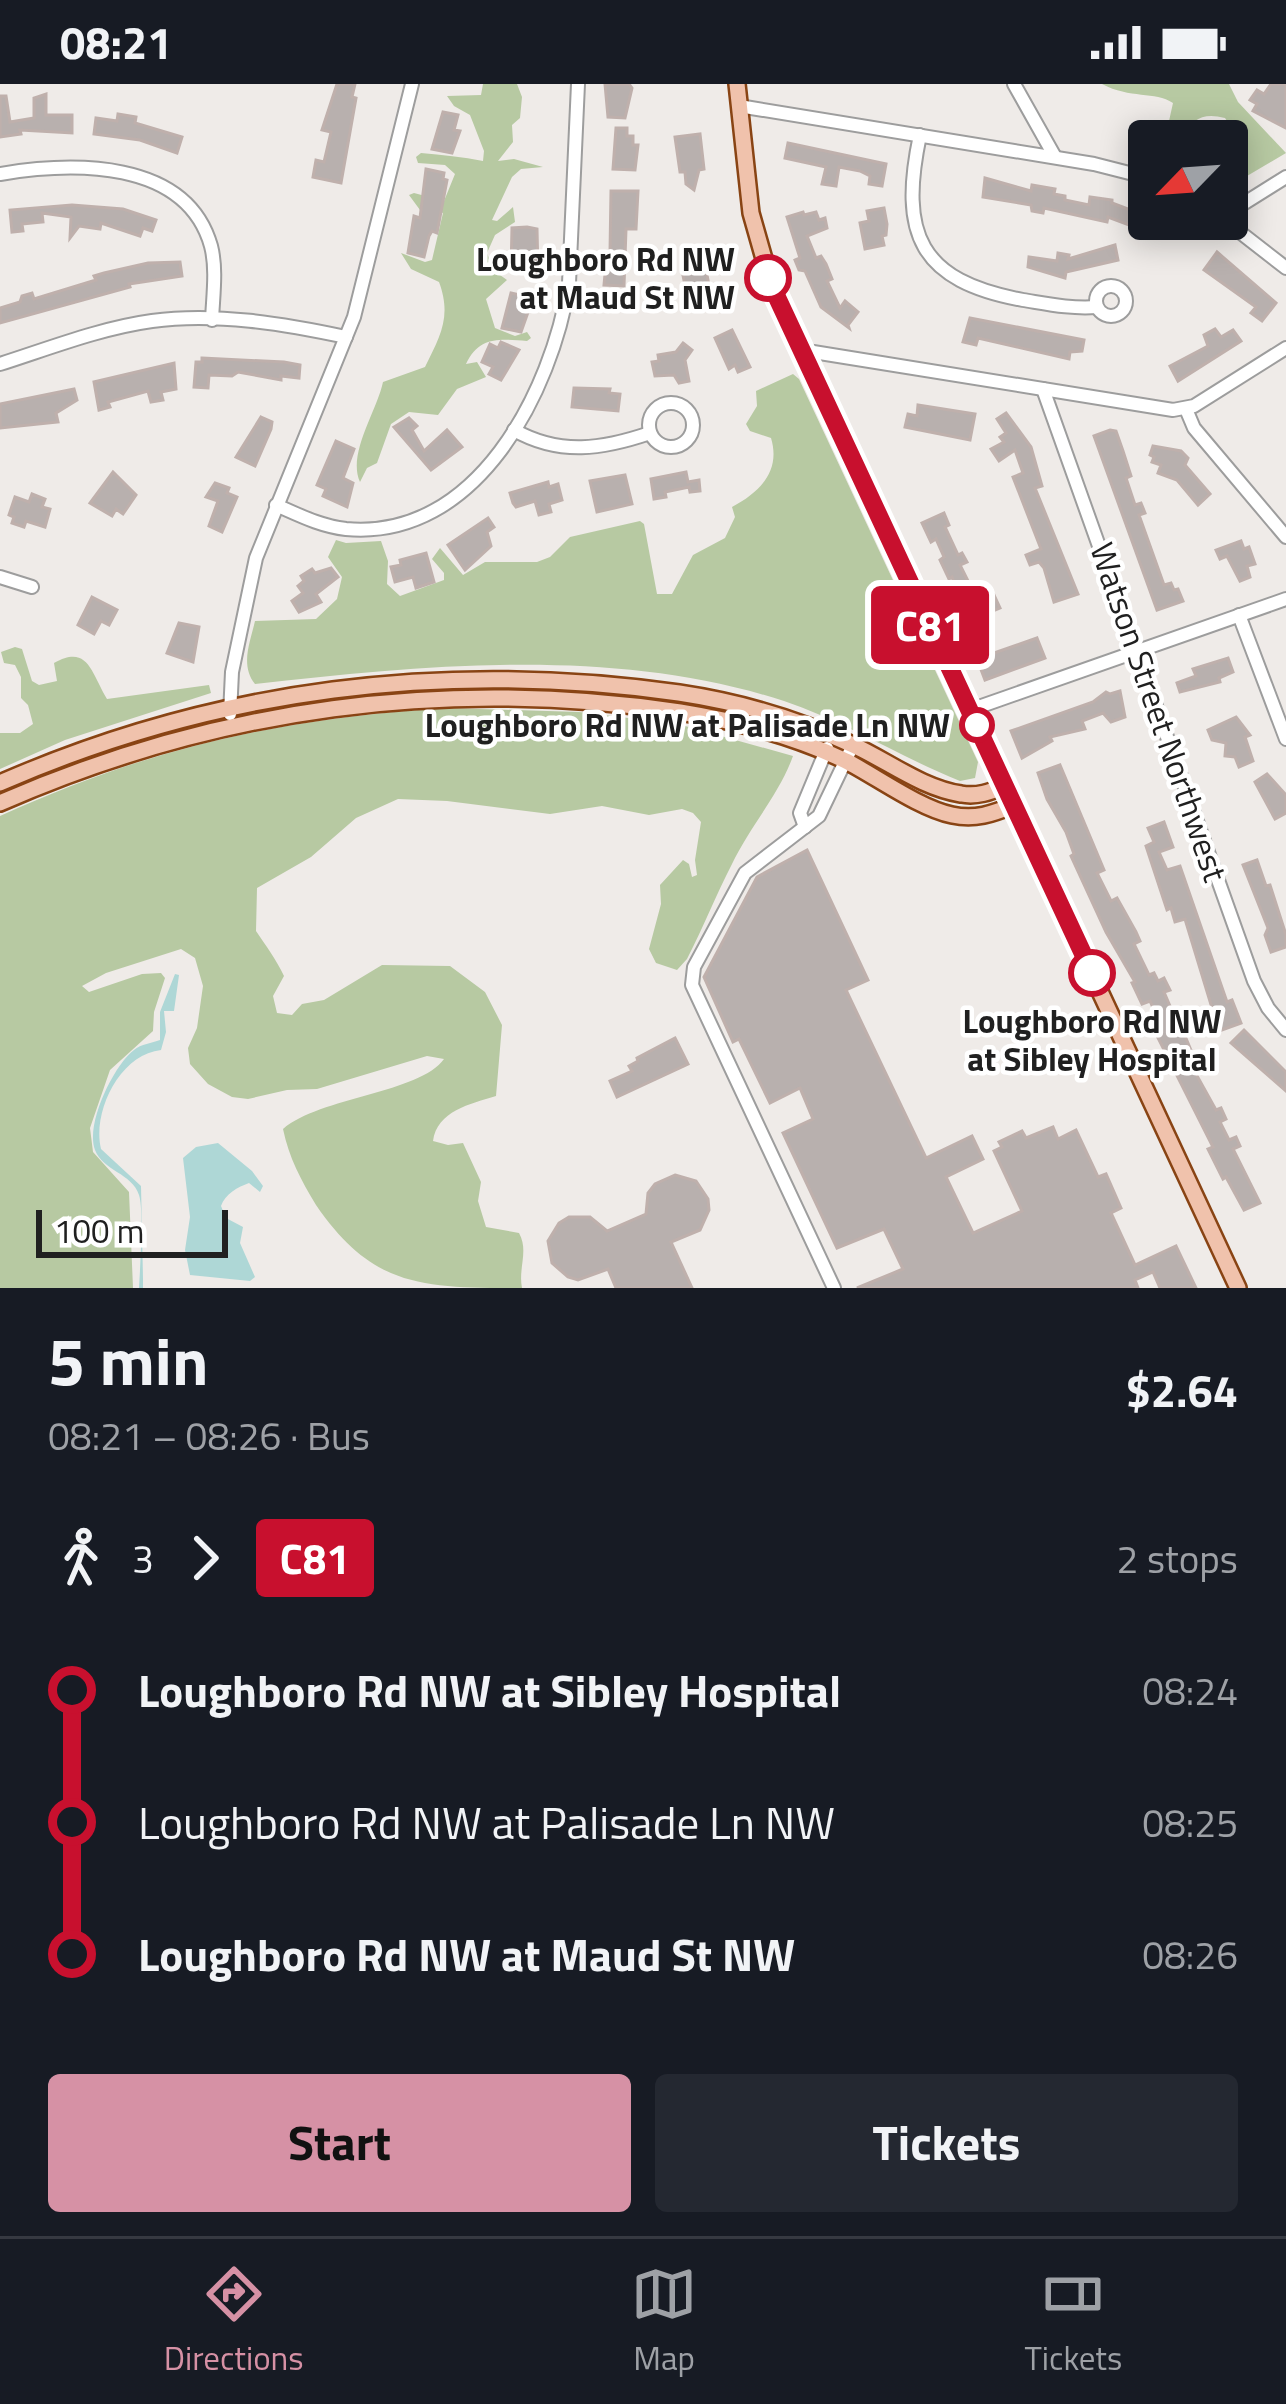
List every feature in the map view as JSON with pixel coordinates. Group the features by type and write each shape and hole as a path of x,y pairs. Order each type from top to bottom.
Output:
{"main road":[{"path":"736,84 758,247 801,350 1238,1288"},
{"path":"0,783 101,742 229,705 381,683 464,679 560,681 721,701 784,717 849,753 954,793 979,795 1005,786"},
{"path":"0,803 124,754 231,724 382,702 557,700 717,719 829,744"},
{"path":"849,753 950,815 981,817 1014,805"}],"street":[{"path":"231,724 229,705 248,590 276,505 346,337 412,84"},
{"path":"276,505 338,528 401,524 459,492 514,430 545,373 566,301 578,84"},
{"path":"1014,84 1055,157"},
{"path":"739,106 1055,157 1128,173"},
{"path":"920,135 910,189 912,211 921,239 941,267 980,292 1074,308 1096,307"},
{"path":"0,174 90,169 145,179 174,193 196,215 211,245 212,320"},
{"path":"1248,202 1286,177"},
{"path":"1248,236 1286,268"},
{"path":"0,364 134,324 176,319 274,324 346,337"},
{"path":"801,350 1159,409 1186,409 1286,348"},
{"name":"Watson Street Northwest","path":"1043,389 1254,981 1286,1030"},
{"path":"1186,409 1192,425 1286,537"},
{"path":"514,430 543,443 581,448 612,445 650,433"},
{"path":"0,577 32,586"},
{"path":"970,710 1286,598"},
{"path":"1239,615 1286,739"},
{"path":"805,827 800,813 829,744"},
{"path":"834,1288 692,985 694,968 745,873 819,816 849,753"}],"green space":[{"path":"483,84 517,84 522,97 520,118 512,125 513,142 498,161 514,159 543,167 521,169 512,177 492,220 513,207 515,222 495,235 487,253 493,270 507,280 486,299 495,328 515,336 527,332 531,338 491,341 477,348 466,364 477,362 486,377 457,389 438,415 409,412 391,424 377,463 367,468 360,482 357,459 383,382 425,367 444,316 439,282 411,269 401,253 432,260 443,213 420,210 409,195 444,201 455,174 445,165 418,163 416,157 421,153 483,161 484,151 470,115 447,96 481,95"},
{"path":"1102,84 1229,84 1238,102 1286,153 1248,175 1248,120 1211,116 1169,120 1173,103"},
{"path":"793,374 978,762 975,778 960,781 784,701 654,672 521,665 255,684 250,677 248,654 255,621 316,619 337,599 342,577 328,557 336,540 381,541 388,561 387,584 400,596 444,580 432,559 440,548 463,575 485,562 537,562 550,557 570,537 640,521 657,594 672,594 693,555 725,538 735,517 732,507 766,479 773,461 771,438 750,431 746,424 757,406 756,391"},
{"path":"22,649 32,681 39,685 57,681 54,663 74,657 87,664 107,699 209,685 211,693 65,740 0,769 0,733 20,733 33,724 21,698 21,677 15,665 4,663 1,652"},
{"path":"448,708 579,712 678,724 793,756 677,970 656,963 649,949 661,904 660,885 683,860 692,877 697,875 701,822 682,809 649,815 602,806 550,814 398,799 356,818 311,857 257,888 256,931 284,976 273,996 277,1013 292,1015 302,1004 324,1000 382,965 450,966 485,992 502,1025 496,1096 448,1116 433,1141 463,1143 481,1182 478,1201 486,1227 519,1233 522,1288 428,1284 380,1268 358,1253 316,1205 289,1150 283,1129 300,1118 414,1080 444,1059 427,1056 317,1089 232,1097 208,1084 190,1064 188,1048 197,1028 203,986 195,958 181,949 106,973 82,986 89,992 142,974 161,973 165,978 153,1031 110,1070 90,1128 93,1152 129,1192 133,1288 0,1288 0,816 111,771 219,740 329,719"}],"water":[{"path":"175,974 179,975 174,1011 164,1011 166,1032 161,1050 146,1054 122,1073 105,1102 99,1134 101,1149 141,1186 143,1288 139,1288 139,1195 99,1157 94,1126 110,1081 126,1058 140,1046 160,1040 160,1012"},
{"path":"218,1143 263,1186 260,1192 249,1183 221,1206 226,1218 243,1227 240,1243 255,1277 250,1281 190,1275 183,1158 196,1147"}],"building":[{"path":"337,84 355,84 352,97 356,98 341,183 313,177 316,160 324,162 331,132 322,130"},
{"path":"605,84 632,88 625,118 608,117"},
{"path":"1271,84 1286,84 1286,128 1253,111 1257,104 1250,100 1257,90 1264,94"},
{"path":"46,94 46,115 72,115 72,133 20,130 21,134 0,137 0,96 6,96 10,122 34,118 34,98"},
{"path":"443,112 458,115 454,130 460,131 452,153 432,149"},
{"path":"118,114 182,137 177,153 140,140 94,134 96,118 117,121"},
{"path":"616,128 627,128 627,136 633,136 633,145 638,145 635,170 613,169"},
{"path":"700,134 704,169 699,170 694,190 686,184 685,172 680,172 675,137"},
{"path":"788,143 886,164 882,186 869,184 870,176 860,171 839,167 836,186 822,184 826,167 785,158"},
{"path":"426,169 444,173 447,180 437,233 432,231 429,236 424,257 408,253 414,216 420,218"},
{"path":"985,178 1031,191 1032,185 1055,189 1054,194 1065,200 1089,205 1090,197 1112,200 1128,209 1128,224 1044,208 1043,213 1032,211 1031,205 983,197"},
{"path":"611,191 638,191 636,229 626,229 624,286 604,285 610,253"},
{"path":"72,205 123,209 156,220 152,231 143,228 140,236 101,223 100,229 79,226 70,238 71,217 42,213 43,222 22,224 23,231 12,232 10,210"},
{"path":"884,208 884,245 865,249 860,223 869,221 867,211"},
{"path":"803,212 825,218 827,228 807,236 816,258 821,256 826,264 832,279 827,281 840,308 845,301 858,312 849,328 821,307 795,260 800,258 787,217"},
{"path":"512,228 537,229 538,272 511,270"},
{"path":"1115,245 1118,260 1066,272 1065,278 1028,267 1029,257 1057,261 1058,253 1069,255 1068,259"},
{"path":"1217,252 1276,303 1262,321 1251,313 1256,307 1204,270"},
{"path":"696,253 699,266 705,265 711,295 697,298 695,289 686,291 682,270 686,269 684,256"},
{"path":"180,262 182,276 129,284 0,323 0,308 20,302 22,296 32,293 34,299 96,280 94,276 148,263"},
{"path":"511,293 533,298 521,332 502,328"},
{"path":"970,318 1084,340 1082,351 1070,352 1069,359 978,338 976,345 963,342"},
{"path":"1215,329 1221,337 1233,330 1241,341 1178,381 1170,366 1208,346 1204,335"},
{"path":"732,330 750,367 738,372 735,365 729,369 715,338"},
{"path":"501,342 519,350 501,380 489,374 493,367 482,362 490,344 498,348"},
{"path":"683,343 692,350 685,360 689,381 679,383 674,375 655,376 652,362 659,361 658,355 676,352"},
{"path":"202,358 300,365 299,378 281,376 281,380 238,372 209,375 208,388 194,387 196,362"},
{"path":"174,363 176,389 161,392 163,400 151,402 148,391 108,402 110,407 99,410 94,382"},
{"path":"574,388 610,389 609,393 620,394 618,411 572,407"},
{"path":"74,389 77,400 56,413 58,422 0,428 0,404"},
{"path":"918,405 975,414 970,440 905,427 908,414 917,416"},
{"path":"1006,413 1031,447 1042,486 1035,488 1078,594 1054,602 1044,568 1039,562 1030,565 1026,555 1041,549 1013,477 1023,473 1015,450 999,461 991,449 1004,442 1000,437 1006,433 997,419"},
{"path":"261,417 272,422 255,466 236,457"},
{"path":"409,418 417,426 412,430 424,451 447,430 462,447 431,470 394,427"},
{"path":"1116,431 1123,451 1135,505 1141,503 1145,513 1139,515 1164,585 1171,583 1183,601 1157,610 1094,436"},
{"path":"336,441 354,449 343,478 353,483 347,507 323,496 326,489 317,485"},
{"path":"1153,446 1181,451 1188,458 1185,465 1210,494 1198,505 1177,480 1158,473 1161,465 1152,462 1150,455"},
{"path":"113,472 136,495 123,514 116,509 112,516 90,503"},
{"path":"686,472 688,482 699,480 700,491 690,492 689,487 654,499 651,479"},
{"path":"625,475 632,504 597,512 590,481"},
{"path":"548,482 549,487 558,484 562,500 549,504 551,512 539,515 535,501 516,507 513,503 510,493"},
{"path":"215,483 237,497 222,532 209,526 218,501 206,497"},
{"path":"32,494 45,499 42,507 50,509 45,527 26,521 24,527 12,523 14,517 9,515 15,497 29,502"},
{"path":"944,513 958,555 962,553 967,562 960,565 975,595 980,593 983,600 994,595 1000,608 969,621 940,560 944,557 936,539 931,542 922,523"},
{"path":"488,518 494,527 487,532 491,546 465,570 448,545"},
{"path":"1241,541 1244,549 1249,547 1255,564 1247,566 1250,577 1240,581 1227,556 1220,559 1216,550"},
{"path":"426,553 434,582 416,588 413,577 395,582 391,567"},
{"path":"331,568 338,577 316,594 321,602 299,612 292,601 303,593 298,586 304,581 301,576 312,569 315,573"},
{"path":"92,597 117,610 109,625 101,621 94,634 78,625"},
{"path":"179,623 199,627 193,662 167,653"},
{"path":"1037,638 1045,658 985,680 977,659"},
{"path":"1228,658 1233,672 1219,678 1220,682 1180,692 1177,683 1196,676 1193,669"},
{"path":"1120,691 1125,717 1111,722 1103,713 1082,721 1085,729 1050,737 1052,741 1022,758 1011,731 1093,702 1106,692"},
{"path":"1236,717 1250,735 1245,737 1253,761 1239,767 1235,757 1225,756 1226,743 1212,740 1208,730"},
{"path":"1060,765 1104,870 1097,873 1111,901 1117,898 1136,932 1140,941 1134,944 1149,975 1154,973 1158,981 1164,978 1173,1013 1188,1028 1183,1031 1200,1072 1196,1074 1216,1110 1221,1108 1226,1119 1220,1122 1229,1140 1236,1137 1240,1146 1233,1149 1260,1203 1244,1210 1208,1149 1213,1147 1150,1022 1158,1018 1150,1001 1142,1004 1047,799 1038,773"},
{"path":"1267,774 1286,795 1286,813 1275,819 1255,782"},
{"path":"1164,822 1173,847 1159,852 1167,870 1180,866 1227,1002 1232,1000 1241,1023 1219,1031 1185,919 1175,922 1171,908 1167,910 1146,846 1154,842 1148,828"},
{"path":"807,850 868,980 846,990 926,1158 972,1136 983,1159 946,1177 973,1233 1022,1211 994,1151 1002,1147 999,1142 1022,1131 1026,1138 1053,1127 1058,1139 1076,1130 1098,1177 1106,1174 1121,1208 1111,1213 1135,1265 1176,1246 1196,1288 1160,1288 1153,1272 1135,1280 1138,1288 857,1288 903,1269 884,1229 837,1248 783,1133 813,1119 800,1088 770,1103 739,1039 733,1042 704,977 757,877"},
{"path":"1257,860 1286,935 1286,947 1271,952 1265,935 1268,928 1243,865"},
{"path":"1244,1030 1286,1072 1286,1091 1231,1043"},
{"path":"675,1038 688,1064 617,1097 610,1081 632,1071 629,1066 637,1058"},
{"path":"675,1175 696,1181 708,1199 709,1210 700,1230 671,1242 692,1288 616,1288 608,1269 578,1280 552,1263 548,1241 559,1223 569,1217 590,1217 607,1231 646,1214 648,1193 655,1184"}],"bus line":[{"name":"C81","path":"768,278 1092,973"}],"place":[{"name":"Loughboro Rd NW at Maud St NW","path":"768,278"},
{"name":"Loughboro Rd NW at Palisade Ln NW","path":"977,725"},
{"name":"Loughboro Rd NW at Sibley Hospital","path":"1092,973"}]}
